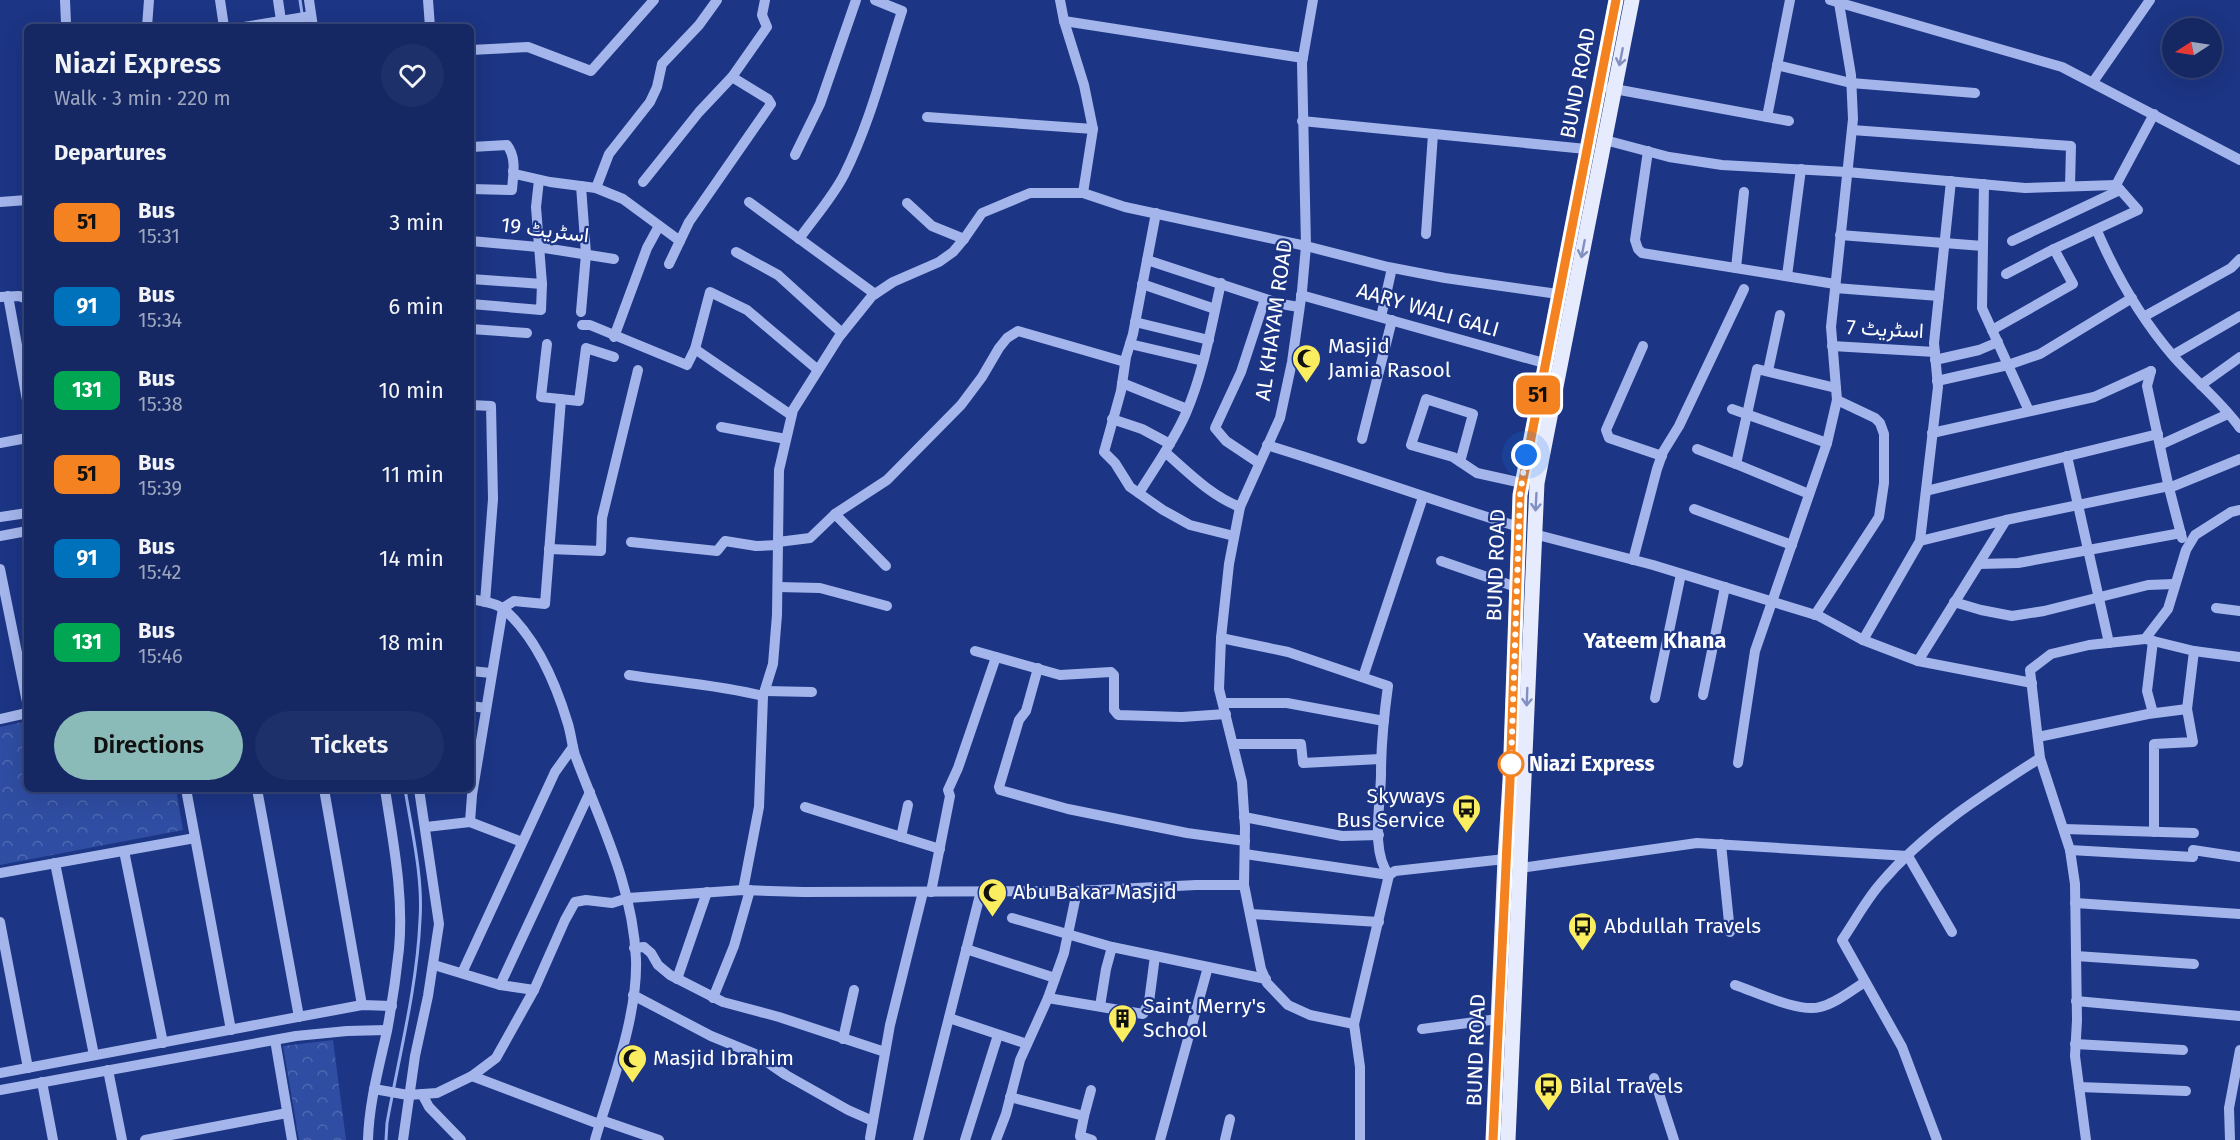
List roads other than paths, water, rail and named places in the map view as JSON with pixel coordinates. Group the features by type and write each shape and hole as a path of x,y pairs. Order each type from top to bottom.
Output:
{"main road":[{"name":"BUND ROAD","path":"1493,1140 1522,483 1616,0"},
{"name":"BUND ROAD","path":"1508,1140 1537,483 1632,0"}],"street":[{"path":"65,0 66,23"},
{"path":"147,24 148,0"},
{"path":"220,0 224,24"},
{"path":"278,0 284,23 310,20 309,0"},
{"path":"428,0 430,24"},
{"path":"474,50 528,47 591,71 654,0"},
{"path":"596,188 609,154 650,102 657,87 662,64 699,25 717,0"},
{"path":"643,182 699,112 732,77 767,27 762,15 765,0"},
{"path":"795,155 820,104 856,0"},
{"path":"799,239 843,177 864,131 902,11 874,0"},
{"path":"1060,0 1064,21 1084,85 1093,129 1083,193"},
{"name":"AL KHAYAM ROAD","path":"1266,979 1261,969 1245,885 1242,782 1220,689 1221,638 1229,564 1240,507 1280,418 1292,362 1306,246 1302,121 1303,58 1313,0"},
{"path":"1767,117 1790,0"},
{"path":"2093,82 2150,0"},
{"path":"1738,763 1755,651 1827,443 1837,400 1830,327 1852,130 1851,83 1835,1 2062,66 2240,160"},
{"path":"1064,21 1303,58"},
{"path":"1777,65 1851,83 1975,93"},
{"path":"669,264 689,222 771,104 768,99 732,77"},
{"path":"1599,86 1789,121"},
{"path":"2012,241 2118,187 2154,114"},
{"path":"927,117 1093,129"},
{"path":"1302,121 1586,149"},
{"path":"1852,130 2071,146 2070,186"},
{"path":"1426,234 1433,134"},
{"path":"1605,140 1669,157 1722,165 1847,172 2025,188 2118,187 2138,210 2006,274"},
{"path":"474,147 507,146 513,153 512,190 474,189"},
{"path":"1648,151 1635,240 1642,253 1835,286 1939,296"},
{"path":"1787,276 1802,169"},
{"path":"513,171 515,174 540,180 596,188 623,199 680,242"},
{"path":"474,304 541,310 542,284 536,207 540,180"},
{"path":"1863,640 1920,541 1937,381 1935,356 1939,296 1951,181"},
{"path":"1984,184 1982,308 2029,411"},
{"path":"581,186 586,254 581,312"},
{"path":"1736,268 1744,192"},
{"path":"712,998 734,946 746,890 759,807 764,693 773,664 778,588 779,470 791,415 842,333 875,294 893,282 939,262 953,252 982,213 998,205 1030,193 1083,193 1125,207 1306,246 1392,268 1445,279 1558,294"},
{"path":"0,202 24,200"},
{"path":"749,202 875,294"},
{"path":"908,203 932,226 964,239"},
{"path":"1156,213 1122,383 1104,452 1130,487 1163,510 1191,525 1234,536"},
{"path":"614,337 646,248 659,226"},
{"path":"2097,231 2110,261 2132,298 2173,355 2240,428"},
{"path":"1840,235 1983,246"},
{"name":"اسٹریٹ 19","path":"474,241 538,247 615,259"},
{"path":"1992,330 2073,284 2054,249"},
{"path":"736,252 778,275 842,333"},
{"path":"2145,316 2231,268 2240,259"},
{"path":"1147,260 1264,299 1299,307"},
{"path":"1362,439 1386,319 1392,268"},
{"path":"474,279 542,284"},
{"path":"1139,493 1167,448 1187,409 1209,340 1221,283"},
{"path":"1142,284 1215,309"},
{"path":"1633,560 1662,456 1679,426 1744,289"},
{"path":"582,325 590,325 614,337 687,365 695,349 710,292 747,310 818,370"},
{"name":"AARY WALI GALI","path":"1301,295 1544,363"},
{"path":"24,299 4,296 24,386"},
{"path":"1937,381 2008,365 2040,354 2132,298"},
{"path":"1259,463 1226,441 1215,428 1241,372 1264,299"},
{"path":"1768,371 1780,315"},
{"path":"2173,355 2240,316"},
{"path":"1135,322 1209,340"},
{"path":"474,329 527,333"},
{"path":"631,542 717,551 725,541 756,546 810,538 835,514 886,480 929,438 961,405 1007,338 1018,331 1125,362"},
{"name":"اسٹریٹ 7","path":"1832,346 1935,356 1979,350 1998,342"},
{"path":"547,344 541,397 579,401 586,348 614,357"},
{"path":"1130,344 1203,361"},
{"path":"1643,346 1606,430 1606,435 1662,456"},
{"path":"695,349 791,415"},
{"path":"2201,385 2240,357"},
{"path":"1736,464 1757,369 1836,388"},
{"path":"549,549 601,551 602,518 638,370"},
{"path":"1932,433 2094,397 2151,371 2147,386 2169,487 2186,550"},
{"path":"1122,383 1187,409"},
{"path":"474,771 503,608 514,601 545,604 561,399"},
{"path":"1460,462 1473,414 1426,399 1411,445 1453,458 1477,473 1522,483"},
{"path":"1815,615 1879,517 1884,483 1884,434 1880,423 1875,418 1837,400"},
{"path":"474,405 491,406 493,499 485,602"},
{"path":"1732,409 1827,443"},
{"path":"1926,491 2067,456 2159,439 2228,414"},
{"path":"1112,419 1142,429 1167,448 1199,484 1224,501 1240,507"},
{"path":"722,427 786,439"},
{"path":"0,443 24,439"},
{"path":"1267,445 1350,470 1423,497 1519,527"},
{"path":"1697,449 1809,494"},
{"path":"2067,456 2109,643"},
{"path":"1920,541 2006,520 2169,487 2240,459"},
{"path":"1363,677 1423,497"},
{"path":"1694,509 1792,545"},
{"path":"2153,713 2147,691 2149,640 2168,609 2186,550 2195,535 2231,512 2240,510"},
{"path":"0,518 24,514"},
{"path":"835,514 886,566"},
{"path":"1918,661 2006,520"},
{"path":"0,536 24,532"},
{"path":"1978,564 2018,564 2181,533"},
{"path":"1534,534 1773,601 1815,615 1863,640 1918,661 2032,683"},
{"path":"1442,561 1516,587"},
{"path":"0,569 24,687"},
{"path":"1655,698 1682,574"},
{"path":"1954,602 2012,616 2044,611 2148,585 2174,584"},
{"path":"1703,695 1725,587"},
{"path":"778,588 820,588 887,606"},
{"path":"474,600 503,608 527,635 556,687 573,747 628,898 636,958 633,995 624,1042 595,1140"},
{"path":"2217,608 2240,611"},
{"path":"1221,638 1288,652 1388,686 1377,804 1383,868 1389,875"},
{"path":"2086,1140 2075,1056 2075,903 2070,850 2040,758 2030,670 2051,654 2089,645 2149,640 2194,651 2240,657"},
{"path":"975,651 1060,675 1111,672 1114,675 1114,710 1118,714 1182,717 1224,709 1287,703 1384,721"},
{"path":"2154,832 2154,744 2193,742 2187,709 2194,651"},
{"path":"870,1138 890,1025 940,849 950,796 948,790 958,768 996,657"},
{"path":"1038,668 1026,711 1018,720 1000,790 1068,809 1187,833 1245,841"},
{"path":"474,671 491,673"},
{"path":"629,675 764,693 812,692"},
{"path":"474,706 486,708"},
{"path":"2038,737 2153,713 2187,709"},
{"path":"0,719 24,714"},
{"path":"1233,744 1301,744 1303,763 1380,759"},
{"path":"462,973 555,772 573,747"},
{"path":"1937,1140 1902,1047 1842,940 1881,883 1908,856 1964,807 2040,758"},
{"path":"187,792 231,1030"},
{"path":"258,792 299,1017"},
{"path":"325,792 363,1005"},
{"path":"368,1140 379,1090 392,1006 401,915 385,792"},
{"path":"403,1140 406,1095 434,965 439,917 420,792"},
{"path":"470,822 472,792"},
{"path":"500,985 590,792"},
{"path":"901,837 908,805"},
{"path":"805,807 940,849"},
{"path":"1244,817 1342,836 1379,835"},
{"path":"426,827 470,822 522,842"},
{"path":"2064,829 2194,833"},
{"path":"0,873 195,838"},
{"path":"1520,868 1696,843 1908,856"},
{"path":"1721,844 1730,932"},
{"path":"2070,850 2193,857 2193,850 2240,857"},
{"path":"124,851 163,1043"},
{"path":"1245,854 1389,875 1395,871 1505,859"},
{"path":"1908,856 1952,932"},
{"path":"55,863 94,1055"},
{"path":"1360,1140 1360,1067 1354,1024 1389,875"},
{"path":"379,1090 406,1095 437,1093 472,1076 496,1058 534,990 575,902 586,900 612,903 628,898 746,890 1077,891 1245,885"},
{"path":"918,1140 981,891"},
{"path":"996,1140 1020,1060 1055,978 1069,934 1077,891"},
{"path":"676,979 707,892"},
{"path":"2075,903 2240,914"},
{"path":"1250,914 1379,922"},
{"path":"1012,918 1112,947 1266,979 1279,998 1288,1005 1310,1015 1354,1024"},
{"path":"0,922 28,1068"},
{"path":"634,948 644,947 651,953 658,965 676,979 712,998 739,1008 779,1017 885,1052"},
{"path":"1100,1006 1112,947"},
{"path":"966,949 1055,978"},
{"path":"1048,998 1143,1014 1149,1002 1155,956"},
{"path":"2076,956 2194,964"},
{"path":"434,965 500,985 534,990"},
{"path":"1160,1140 1208,967"},
{"path":"1735,985 1797,1006 1813,1008 1823,1007 1865,982"},
{"path":"843,1039 854,990"},
{"path":"633,995 711,1036 755,1054 786,1075 848,1110 873,1121"},
{"path":"2076,1001 2240,1016"},
{"path":"0,1073 363,1005 392,1006"},
{"path":"948,1018 1027,1044"},
{"path":"1422,1029 1498,1019"},
{"path":"0,1090 275,1040 347,1031 387,1030"},
{"path":"966,1140 998,1035"},
{"path":"275,1040 292,1140"},
{"path":"2075,1044 2183,1050"},
{"path":"2230,1140 2229,1108 2240,1050"},
{"path":"108,1070 122,1140"},
{"path":"472,1076 600,1122 658,1140"},
{"path":"1654,1078 1674,1140"},
{"path":"42,1082 53,1140"},
{"path":"2079,1088 2186,1091"},
{"path":"1091,1090 1079,1138 1092,1140"},
{"path":"422,1094 429,1107 461,1140"},
{"path":"1010,1097 1084,1116"},
{"path":"145,1140 287,1113"},
{"path":"1225,1140 1230,1119"}],"waterway":[{"path":"300,0 304,24"},
{"path":"386,1140 387,1123 415,971 421,904 414,838 406,792"}],"place":[{"name":"Masjid Jamia Rasool","path":"1307,384"},
{"name":"Niazi Express","path":"1511,764"},
{"name":"Skyways Bus Service","path":"1466,834"},
{"name":"Abu Bakar Masjid","path":"992,918"},
{"name":"Abdullah Travels","path":"1583,952"},
{"name":"Saint Merry's School","path":"1122,1044"},
{"name":"Masjid Ibrahim","path":"632,1084"},
{"name":"Bilal Travels","path":"1548,1112"}],"district":[{"name":"Yateem Khana","path":"1655,640"}]}
